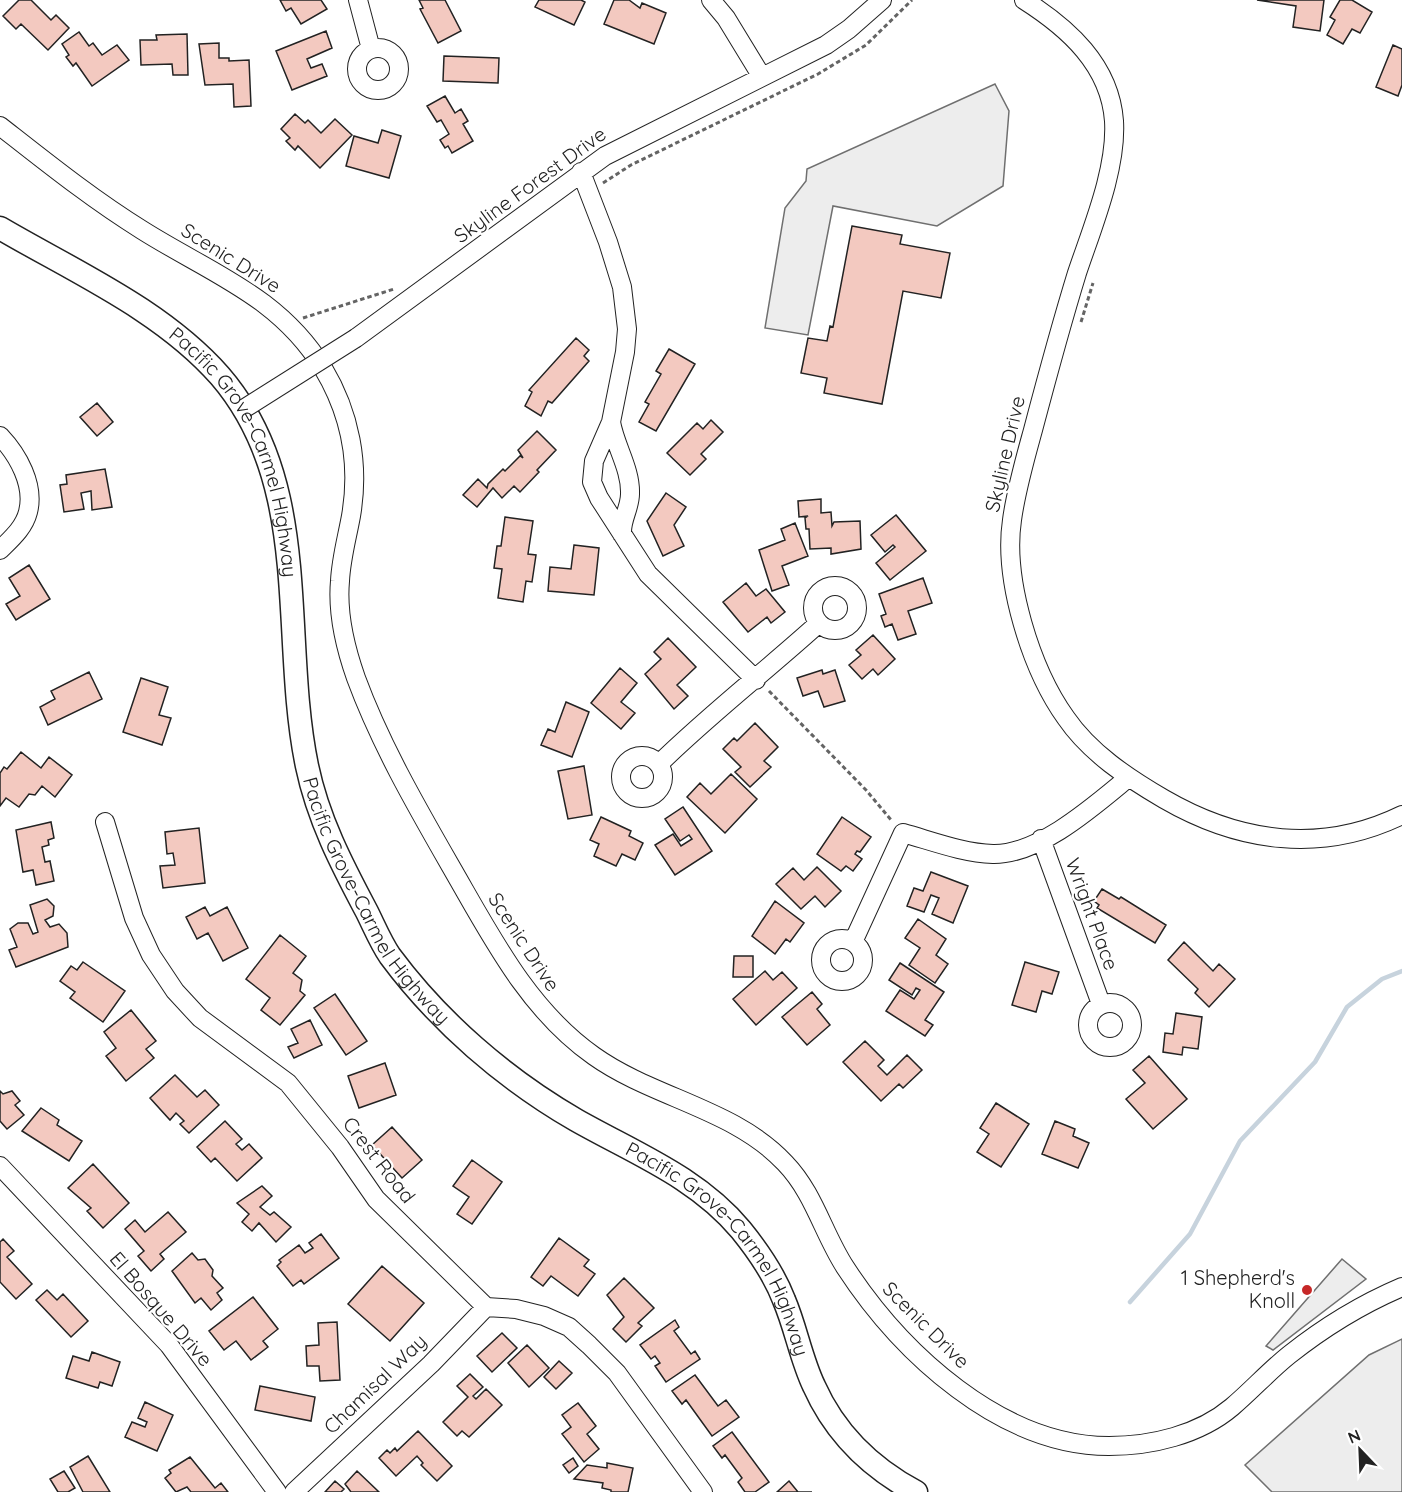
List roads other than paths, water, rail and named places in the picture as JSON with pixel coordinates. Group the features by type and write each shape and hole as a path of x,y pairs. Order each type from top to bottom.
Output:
{"main road":[{"name":"Pacific Grove-Carmel Highway","path":"0,228 149,315 185,342 219,375 245,408 266,449 274,472 283,517 291,582 296,678 306,764 316,803 330,840 389,954 447,1020 498,1067 575,1119 686,1180 728,1214 758,1252 776,1282 812,1381 837,1426 872,1464 916,1492"}],"street":[{"path":"358,0 371,49"},
{"path":"711,0 726,18 762,78"},
{"name":"Skyline Forest Drive","path":"245,408 356,338 581,172 639,136 762,78 834,40 882,0"},
{"name":"Skyline Drive","path":"1024,0 1072,35 1097,68 1111,102 1114,140 1110,165 1057,338 1011,522 1013,582 1027,640 1044,681 1066,720 1128,778 1199,818 1230,829 1278,837 1332,839 1360,832 1402,815"},
{"name":"Scenic Drive","path":"0,126 88,193 144,231 244,288 302,337 323,368 343,410 355,462 352,511 339,583 340,614 354,672 369,712 404,781 498,949 542,1010 592,1055 625,1075 729,1123 774,1152 804,1186 841,1261 869,1301 904,1340 961,1392 991,1412 1019,1426 1068,1440 1101,1446 1142,1445 1193,1430 1215,1419 1229,1410 1292,1352 1356,1310 1402,1287"},
{"path":"581,172 608,242 626,310 625,352 611,422 591,472 599,498 648,574 756,680"},
{"path":"611,422 614,439 626,471 630,494 622,534"},
{"path":"0,436 12,448 23,468 28,490 28,512 17,533 0,550"},
{"path":"659,764 692,731 756,680 819,623"},
{"path":"853,942 903,833 976,852 996,854 1026,847 1086,813 1128,778"},
{"name":"Crest Road","path":"105,822 135,918 151,955 175,991 200,1018 288,1083 340,1147 376,1199 486,1307"},
{"name":"Wright Place","path":"1041,839 1101,1004"},
{"name":"El Bosque Drive","path":"0,1166 169,1345 277,1492"},
{"path":"486,1307 516,1309 544,1316 569,1327 617,1373 703,1492"},
{"name":"Chamisal Way","path":"294,1492 431,1364 486,1307"}],"waterway":[{"path":"1130,1302 1190,1234 1240,1141 1315,1062 1347,1007 1382,979 1402,971"}],"place":[{"name":"1 Shepherd's Knoll","path":"1307,1290"}]}
